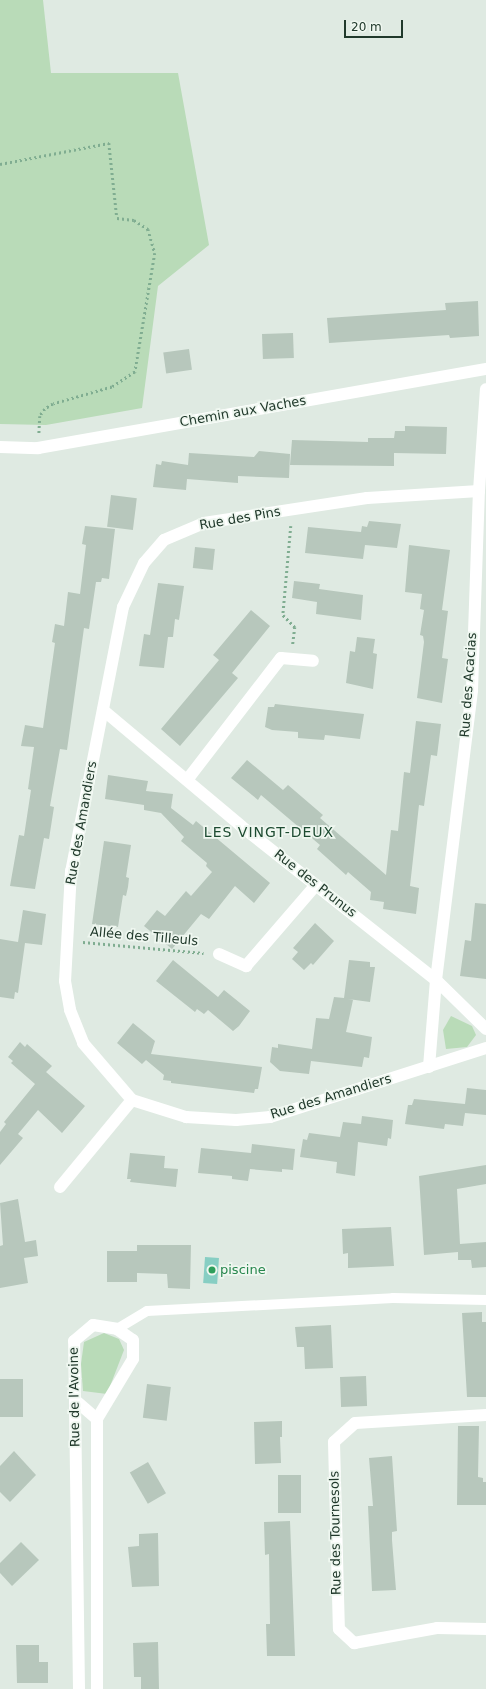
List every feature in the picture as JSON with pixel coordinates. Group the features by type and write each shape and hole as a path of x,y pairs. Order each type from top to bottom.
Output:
{"street":[{"name":"Chemin aux Vaches","path":"0,447 38,448 486,369"},
{"name":"Rue des Acacias","path":"429,1067 436,980 472,690 478,491 486,389"},
{"name":"Rue des Pins","path":"103,710 123,607 144,563 164,540 204,523 293,509 367,498 478,491"},
{"path":"187,780 281,658 313,661"},
{"name":"Rue des Prunus","path":"103,710 316,885 436,980 486,1029"},
{"name":"Rue des Amandiers","path":"103,710 71,871 65,981 70,1010 84,1043 132,1100 186,1117 236,1120 270,1117 486,1048"},
{"path":"219,954 246,966 316,885"},
{"path":"60,1187 132,1100"},
{"name":"Rue de l'Avoine","path":"79,1689 74,1341 93,1325 117,1329 133,1340 133,1359 97,1419 97,1689"},
{"path":"75,1400 97,1419"},
{"name":"Rue des Tournesols","path":"486,1415 355,1422 334,1442 339,1629 354,1643 437,1628 486,1629"}],"lane":[{"path":"117,1329 147,1311 393,1298 486,1300"}],"path":[{"path":"0,164 109,143 116,218 134,220 148,229 155,253 135,372 112,387 53,404 45,409 40,416 38,448"},
{"path":"291,659 295,627 282,615 293,509"},
{"name":"Allée des Tilleuls","path":"67,940 219,954"}],"green space":[{"path":"0,0 43,0 51,73 178,73 209,245 158,286 142,408 46,425 0,424"},
{"path":"451,1016 472,1026 476,1035 467,1047 446,1049 443,1030"},
{"path":"104,1333 119,1339 124,1350 107,1394 83,1391 81,1364 84,1342"}],"water":[{"name":"piscine","path":"205,1257 219,1258 217,1284 203,1283"}],"building":[{"path":"478,301 479,336 450,338 449,335 329,343 327,318 446,310 445,303"},
{"path":"293,333 294,358 263,359 262,334"},
{"path":"189,349 192,370 166,373 163,353"},
{"path":"405,426 447,427 446,454 394,453 394,466 290,465 292,440 368,442 368,438 394,438 395,431 405,431"},
{"path":"259,451 290,454 289,478 238,476 238,483 187,479 186,490 153,487 156,464 161,465 162,461 188,465 189,453 254,457"},
{"path":"111,495 137,498 133,530 107,527"},
{"path":"369,521 401,524 397,548 365,545 363,559 305,553 308,527 361,532 362,526 367,527"},
{"path":"85,526 115,529 109,579 102,578 101,582 96,582 89,629 84,628 67,750 60,749 50,806 54,807 49,839 44,838 35,889 10,886 19,835 24,836 31,790 28,789 34,747 21,746 25,725 43,728 55,643 52,642 55,624 64,626 68,592 80,594 86,545 82,544"},
{"path":"409,545 450,550 442,610 448,611 442,658 448,659 442,703 417,698 424,642 423,636 420,635 424,610 420,609 422,594 405,592"},
{"path":"195,547 215,549 213,570 193,568"},
{"path":"294,581 320,584 319,589 363,595 361,620 316,614 317,602 292,598"},
{"path":"158,583 184,586 179,620 175,619 173,637 168,637 164,668 139,666 144,634 150,635"},
{"path":"251,610 270,626 232,673 238,678 180,746 161,729 219,660 213,655"},
{"path":"357,637 375,639 373,653 377,654 373,689 346,683 350,651 355,652"},
{"path":"275,704 364,714 360,739 325,735 324,740 298,738 298,732 272,730 265,727 268,707 274,707"},
{"path":"416,721 441,724 437,756 431,755 424,806 419,805 410,886 419,888 416,914 383,909 384,902 370,900 371,892 348,872 346,875 317,849 320,845 261,795 258,800 231,778 247,760 283,790 288,785 323,815 320,818 386,875 391,830 398,831 404,772 410,773"},
{"path":"108,775 148,781 146,791 173,794 171,808 193,825 196,821 270,883 254,903 235,886 209,919 201,914 172,949 144,926 157,910 165,916 186,891 191,896 212,872 206,866 207,863 181,841 184,837 161,813 144,810 144,805 105,799"},
{"path":"104,841 131,845 126,877 129,878 128,887 126,896 123,895 118,927 92,924"},
{"path":"475,903 486,904 486,979 460,976 465,940 471,941"},
{"path":"23,910 46,914 42,945 25,943 18,993 15,992 14,999 0,997 0,939 18,942"},
{"path":"315,923 334,941 313,965 311,963 304,970 292,959 298,952 293,948"},
{"path":"173,960 218,997 224,990 250,1011 239,1026 233,1031 208,1010 204,1014 197,1009 195,1012 156,981"},
{"path":"349,960 370,962 370,967 375,967 370,1002 348,999 353,1000 346,1032 372,1037 369,1058 364,1057 362,1067 311,1061 309,1074 280,1071 270,1062 272,1047 278,1048 278,1044 312,1049 316,1018 329,1019 334,997 344,998"},
{"path":"133,1023 155,1041 151,1054 262,1067 258,1089 255,1089 254,1093 171,1083 171,1081 163,1080 164,1075 146,1060 142,1064 117,1043"},
{"path":"20,1042 25,1047 27,1044 52,1066 46,1072 85,1106 62,1133 38,1110 18,1134 23,1138 0,1165 0,1132 6,1124 4,1122 35,1084 11,1063 13,1061 8,1057"},
{"path":"467,1088 486,1090 486,1115 465,1113 463,1126 445,1124 444,1129 405,1124 408,1105 412,1105 414,1099 465,1104"},
{"path":"362,1116 393,1120 391,1139 388,1138 387,1146 358,1142 355,1176 336,1173 337,1162 300,1157 303,1139 307,1140 309,1133 340,1137 343,1122 361,1124"},
{"path":"252,1144 295,1149 293,1170 282,1169 282,1172 250,1169 248,1181 232,1179 232,1176 198,1173 201,1148 251,1153"},
{"path":"130,1153 165,1156 164,1168 178,1169 176,1187 130,1182 131,1179 127,1179"},
{"path":"486,1165 486,1184 457,1189 460,1244 486,1242 486,1267 472,1268 471,1260 458,1260 458,1252 424,1255 419,1176"},
{"path":"18,1199 25,1242 36,1240 38,1256 24,1258 28,1283 0,1288 0,1246 3,1245 0,1203"},
{"path":"391,1227 394,1266 348,1268 348,1253 343,1254 342,1229"},
{"path":"137,1245 191,1245 190,1289 168,1288 167,1274 137,1273 137,1282 107,1282 107,1251 137,1251"},
{"path":"482,1312 482,1322 486,1322 486,1397 467,1397 462,1313"},
{"path":"331,1325 333,1368 305,1369 304,1347 297,1347 295,1327"},
{"path":"366,1376 367,1406 341,1407 340,1377"},
{"path":"0,1379 23,1379 23,1417 0,1417"},
{"path":"147,1384 171,1387 167,1421 143,1418"},
{"path":"282,1421 282,1437 280,1437 281,1463 255,1464 254,1422"},
{"path":"458,1426 479,1426 478,1477 483,1478 483,1482 486,1482 486,1505 457,1505"},
{"path":"14,1451 36,1475 10,1502 0,1492 0,1466"},
{"path":"392,1456 397,1531 392,1532 396,1590 372,1591 368,1506 373,1506 369,1458"},
{"path":"148,1462 166,1493 148,1504 130,1472"},
{"path":"278,1475 301,1475 301,1513 278,1513"},
{"path":"290,1521 295,1656 267,1656 266,1624 270,1624 269,1554 265,1555 264,1522"},
{"path":"158,1533 159,1586 132,1587 128,1547 139,1546 139,1534"},
{"path":"21,1542 39,1560 12,1586 0,1573 0,1563"},
{"path":"158,1642 159,1689 141,1689 141,1677 134,1677 133,1643"},
{"path":"16,1645 39,1645 39,1662 48,1662 48,1683 17,1683"}],"place":[{"name":"piscine","path":"212,1270"}],"district":[{"name":"LES VINGT-DEUX","path":"269,832"}]}
